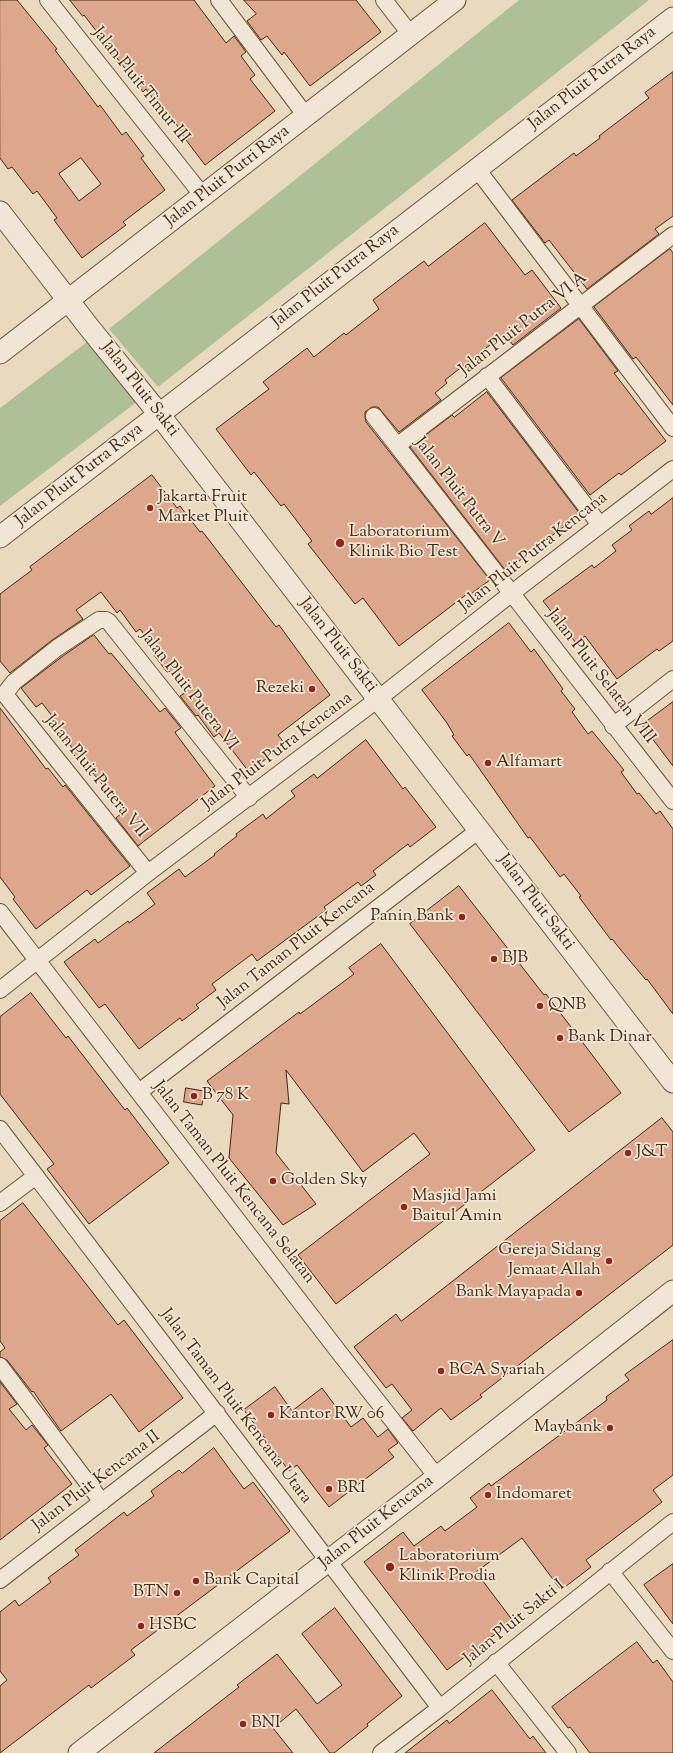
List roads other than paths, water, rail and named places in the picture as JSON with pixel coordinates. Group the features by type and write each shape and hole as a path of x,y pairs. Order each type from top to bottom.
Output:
{"street":[{"name":"Jalan Pluit Timur III","path":"48,0 203,196"},
{"path":"219,0 306,116"},
{"path":"384,0 411,34"},
{"name":"Jalan Pluit Putri Raya","path":"0,353 455,0"},
{"name":"Jalan Pluit Putra Raya","path":"0,537 673,18"},
{"path":"477,169 673,428"},
{"name":"Jalan Pluit Sakti","path":"0,212 159,415 673,1082"},
{"name":"Jalan Pluit Putra VI A","path":"398,445 673,235"},
{"path":"487,376 600,525"},
{"name":"Jalan Pluit Putra V","path":"374,416 512,593"},
{"name":"Jalan Pluit Putra Kencana","path":"0,990 148,873 378,699 512,593 673,470"},
{"name":"Jalan Pluit Selatan VIII","path":"512,593 613,726 673,801"},
{"name":"Jalan Pluit Putera VII","path":"112,626 106,620 99,620 58,648 9,687 7,697 148,873"},
{"name":"Jalan Pluit Putera VI","path":"112,626 249,798"},
{"path":"613,726 673,679"},
{"name":"Jalan Taman Pluit Kencana","path":"139,1092 479,830"},
{"name":"Jalan Taman Pluit Kencana Selatan","path":"0,912 338,1351 437,1477"},
{"name":"Jalan Taman Pluit Kencana Utara","path":"0,1129 440,1708"},
{"path":"0,1203 36,1176"},
{"name":"Jalan Pluit Kencana","path":"79,1753 437,1477 673,1291"},
{"path":"0,1366 102,1502"},
{"name":"Jalan Pluit Kencana II","path":"2,1575 102,1502 217,1413"},
{"name":"Jalan Pluit Sakti I","path":"381,1753 440,1708 673,1522"},
{"path":"610,1571 673,1651"},
{"path":"496,1662 568,1753"}],"place":[{"name":"Jakarta Fruit Market Pluit","path":"150,508"},
{"name":"Laboratorium Klinik Bio Test","path":"340,543"},
{"name":"Rezeki","path":"312,689"},
{"name":"Alfamart","path":"488,763"},
{"name":"Panin Bank","path":"462,917"},
{"name":"BJB","path":"494,959"},
{"name":"QNB","path":"540,1006"},
{"name":"Bank Dinar","path":"560,1038"},
{"name":"B 78 K","path":"194,1096"},
{"name":"J&T","path":"628,1153"},
{"name":"Golden Sky","path":"273,1181"},
{"name":"Masjid Jami Baitul Amin","path":"404,1207"},
{"name":"Gereja Sidang Jemaat Allah","path":"609,1261"},
{"name":"Bank Mayapada","path":"579,1293"},
{"name":"BCA Syariah","path":"441,1371"},
{"name":"Kantor RW 06","path":"271,1415"},
{"name":"Maybank","path":"610,1428"},
{"name":"BRI","path":"329,1489"},
{"name":"Indomaret","path":"488,1495"},
{"name":"Laboratorium Klinik Prodia","path":"390,1567"},
{"name":"Bank Capital","path":"196,1581"},
{"name":"BTN","path":"177,1593"},
{"name":"HSBC","path":"141,1626"},
{"name":"BNI","path":"243,1724"}]}
